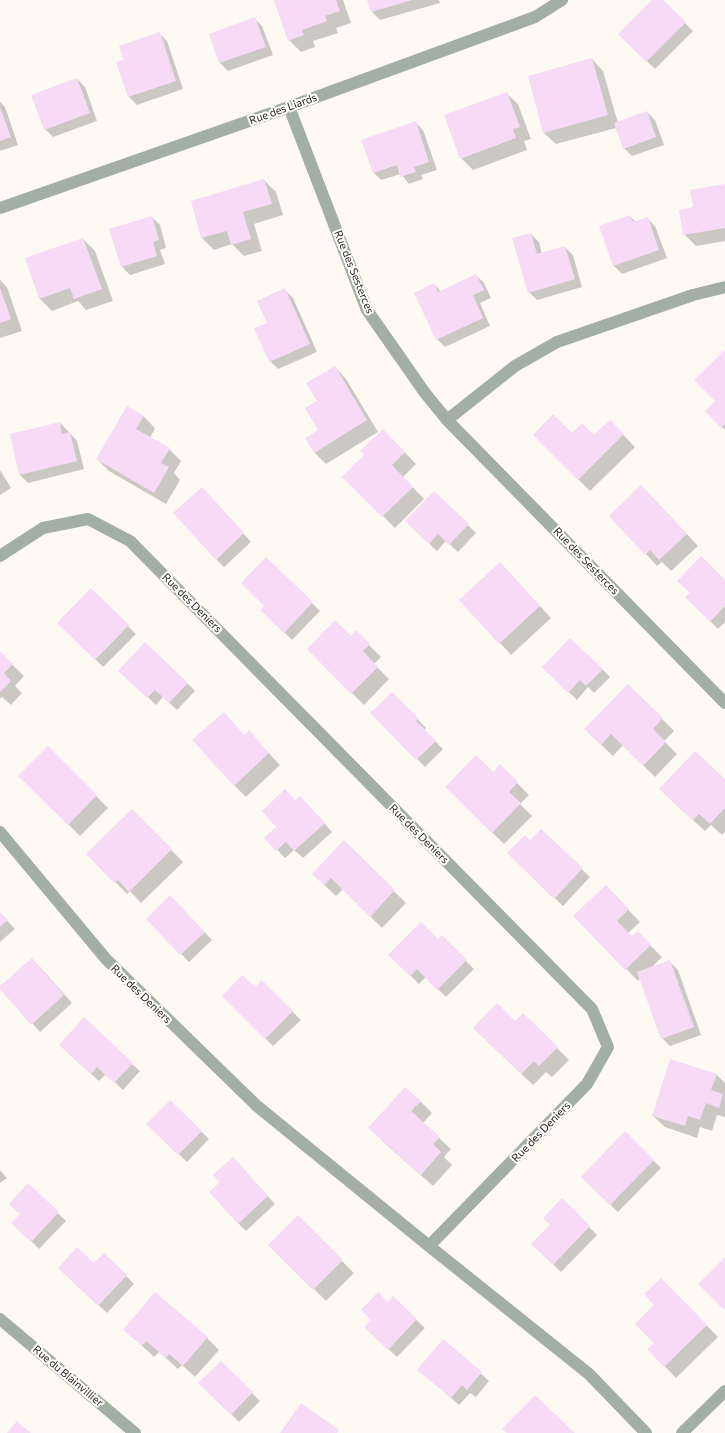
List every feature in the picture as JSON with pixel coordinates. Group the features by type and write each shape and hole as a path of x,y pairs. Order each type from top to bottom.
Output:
{"street":[{"name":"Rue des Liards","path":"0,208 289,107 535,17 562,0"},
{"name":"Rue des Sesterces","path":"289,107 367,310 425,393 447,420 725,703"},
{"path":"447,420 515,366 557,342 693,295 725,287"},
{"name":"Rue des Deniers","path":"0,556 43,528 88,518 130,541 592,1009 608,1048 587,1084 429,1246"},
{"name":"Rue des Deniers","path":"0,832 106,959 257,1106 589,1374 646,1433"},
{"name":"Rue du Blainvillier","path":"0,1319 135,1433"},
{"path":"682,1433 725,1391"}],"building":[{"path":"274,0 336,0 340,11 325,16 327,21 302,30 304,35 288,41"},
{"path":"367,0 412,0 371,12"},
{"path":"652,0 663,0 686,22 646,62 618,34"},
{"path":"255,17 266,47 219,63 209,34"},
{"path":"160,32 176,81 128,97 116,62 124,60 119,46"},
{"path":"592,58 608,115 543,133 528,76"},
{"path":"77,78 90,113 44,130 31,95"},
{"path":"507,92 520,127 513,129 516,138 460,159 444,115"},
{"path":"0,107 11,137 0,141"},
{"path":"647,111 656,137 623,149 614,123"},
{"path":"416,121 429,162 414,167 416,172 400,177 397,165 373,173 361,140"},
{"path":"264,179 272,204 243,212 251,239 231,245 227,231 201,238 191,201"},
{"path":"725,184 725,228 683,235 679,210 693,207 690,190"},
{"path":"630,215 633,222 648,217 659,250 613,266 599,226"},
{"path":"152,216 159,240 153,242 157,256 121,267 109,229"},
{"path":"531,233 537,254 565,246 575,279 528,293 512,238"},
{"path":"83,238 102,289 74,299 70,288 39,299 25,258"},
{"path":"476,274 484,290 473,295 483,318 436,340 414,293 434,283 438,292"},
{"path":"0,288 11,319 0,323"},
{"path":"285,288 310,344 269,362 254,328 267,323 257,301"},
{"path":"725,350 725,424 721,428 705,411 715,401 694,380"},
{"path":"335,366 367,420 314,453 305,438 318,430 305,408 317,401 306,383"},
{"path":"127,406 144,416 136,429 170,448 161,463 169,467 154,493 96,459"},
{"path":"553,414 572,433 582,423 594,435 610,420 624,434 578,480 533,435"},
{"path":"60,422 62,434 70,432 77,461 19,475 10,434"},
{"path":"383,429 405,452 392,465 413,487 382,517 342,477 364,455 360,451"},
{"path":"641,485 687,534 659,560 650,550 645,555 609,516"},
{"path":"202,487 244,533 216,560 173,513"},
{"path":"434,491 469,524 449,545 438,534 429,544 405,521"},
{"path":"701,556 725,580 725,606 710,622 685,597 690,593 677,581"},
{"path":"266,557 313,602 284,633 260,610 264,606 241,583"},
{"path":"500,562 540,606 499,644 459,600"},
{"path":"91,588 129,625 95,660 57,623"},
{"path":"335,620 351,636 356,630 370,644 363,651 378,667 351,694 307,649"},
{"path":"570,638 603,669 586,686 580,680 568,693 542,667"},
{"path":"145,642 188,683 169,703 155,690 147,698 118,671"},
{"path":"0,651 13,664 4,673 11,681 0,692"},
{"path":"628,684 663,718 653,729 666,742 643,766 611,734 601,745 584,729"},
{"path":"392,692 419,719 416,721 436,741 416,760 370,713"},
{"path":"224,712 244,735 249,730 269,753 234,786 192,740"},
{"path":"48,746 97,795 68,825 18,776"},
{"path":"695,751 725,779 725,808 710,824 699,814 693,820 659,789"},
{"path":"476,755 493,772 500,764 518,782 509,792 521,803 492,833 445,787"},
{"path":"285,789 295,800 300,796 325,823 294,851 286,842 276,851 264,838 276,827 262,811"},
{"path":"132,809 172,849 129,892 118,880 114,883 86,854"},
{"path":"541,829 583,868 554,899 507,853 525,835 530,840"},
{"path":"344,840 395,890 370,917 331,878 324,885 312,874"},
{"path":"606,885 629,909 617,921 632,936 638,931 651,945 625,970 573,916"},
{"path":"170,895 205,932 180,955 146,919"},
{"path":"0,912 8,920 0,927"},
{"path":"421,922 438,939 442,935 467,960 437,990 417,969 410,976 388,955"},
{"path":"32,958 64,995 31,1025 0,989 0,986"},
{"path":"670,960 694,1027 661,1039 637,972"},
{"path":"242,975 255,987 262,980 293,1011 265,1039 222,996"},
{"path":"497,1003 515,1021 523,1013 558,1047 539,1066 534,1061 521,1074 473,1028"},
{"path":"84,1017 133,1063 114,1083 97,1067 91,1074 59,1045"},
{"path":"670,1059 717,1074 711,1090 723,1094 719,1108 706,1103 700,1120 688,1116 685,1126 652,1116"},
{"path":"405,1087 421,1101 411,1111 440,1137 433,1144 441,1152 421,1175 368,1128"},
{"path":"170,1100 202,1131 178,1155 146,1124"},
{"path":"625,1131 654,1160 610,1205 581,1177"},
{"path":"233,1157 268,1196 238,1224 209,1192 220,1182 213,1175"},
{"path":"28,1183 59,1212 31,1242 11,1223 20,1214 9,1204"},
{"path":"562,1198 590,1226 553,1265 531,1244 550,1225 543,1218"},
{"path":"298,1215 343,1260 313,1290 268,1245"},
{"path":"77,1247 94,1263 104,1253 127,1275 98,1306 58,1268"},
{"path":"725,1257 725,1308 723,1309 698,1284"},
{"path":"661,1278 707,1325 664,1367 647,1349 654,1343 635,1324 654,1305 644,1294"},
{"path":"155,1292 208,1337 183,1366 169,1354 166,1358 146,1341 142,1346 123,1330"},
{"path":"378,1292 388,1302 393,1296 417,1319 388,1350 364,1327 371,1320 361,1310"},
{"path":"443,1339 482,1372 467,1390 462,1385 451,1398 417,1370"},
{"path":"221,1361 253,1392 231,1415 198,1383"},
{"path":"535,1395 575,1433 507,1433 502,1429"},
{"path":"301,1403 339,1430 337,1433 280,1433"},
{"path":"17,1421 31,1433 7,1433"}]}
